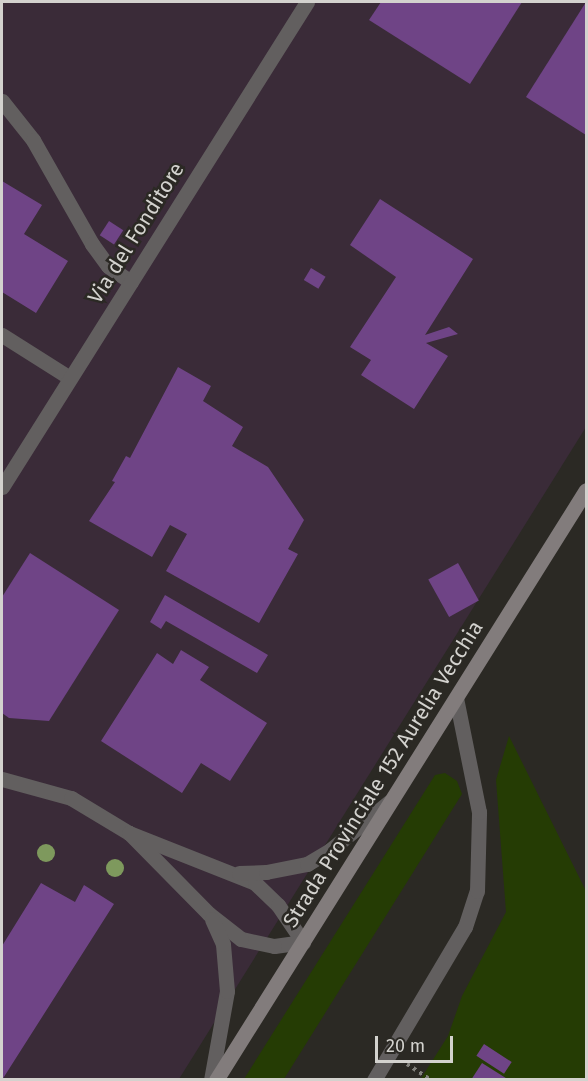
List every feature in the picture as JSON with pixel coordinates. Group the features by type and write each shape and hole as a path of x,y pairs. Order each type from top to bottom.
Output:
{"main road":[{"name":"Strada Provinciale 152 Aurelia Vecchia","path":"216,1080 586,490"}],"street":[{"name":"Via del Fonditore","path":"2,487 306,2"},
{"path":"2,100 33,140 92,244 108,266 130,282"},
{"path":"2,335 70,378"},
{"path":"374,1080 465,927 477,891 478,812 456,698"},
{"path":"2,779 72,798 129,833 234,873 266,893 303,942"},
{"path":"234,873 266,872 307,864 330,850 393,798"},
{"path":"129,833 209,914 241,939 256,945 303,942"},
{"path":"209,914 223,944 227,991 211,1080"}],"path":[{"path":"391,1053 431,1080"}],"shaded area":[{"path":"2,2 586,2 586,427 179,1079 2,1080"}],"green space":[{"path":"509,736 586,891 586,1079 420,1080 448,1036 462,996 506,912 496,780"},
{"path":"445,773 457,781 462,794 284,1079 244,1079 435,775"}],"building":[{"path":"381,2 522,2 470,84 369,20"},
{"path":"586,2 586,135 526,97"},
{"path":"2,181 42,205 24,234 68,261 36,313 2,292"},
{"path":"380,199 473,259 425,335 449,327 458,334 426,343 448,356 414,409 361,375 371,360 350,347 396,277 350,245"},
{"path":"109,221 123,230 114,245 100,235"},
{"path":"311,268 326,277 318,289 304,280"},
{"path":"178,367 211,386 203,401 243,427 232,446 268,467 304,520 288,549 298,554 259,623 166,571 187,534 170,525 152,557 89,521 115,482 112,481 126,456 130,458"},
{"path":"30,553 119,610 49,721 9,718 2,713 2,597"},
{"path":"458,563 479,601 449,617 428,579"},
{"path":"165,595 268,655 257,673 166,621 161,629 150,622"},
{"path":"181,650 209,667 200,680 267,723 230,781 201,763 182,793 101,741 157,653 173,664"},
{"path":"41,883 75,902 84,885 114,904 2,1080 2,946"},
{"path":"484,1044 512,1062 504,1074 476,1056"},
{"path":"482,1063 509,1080 471,1080"}]}
